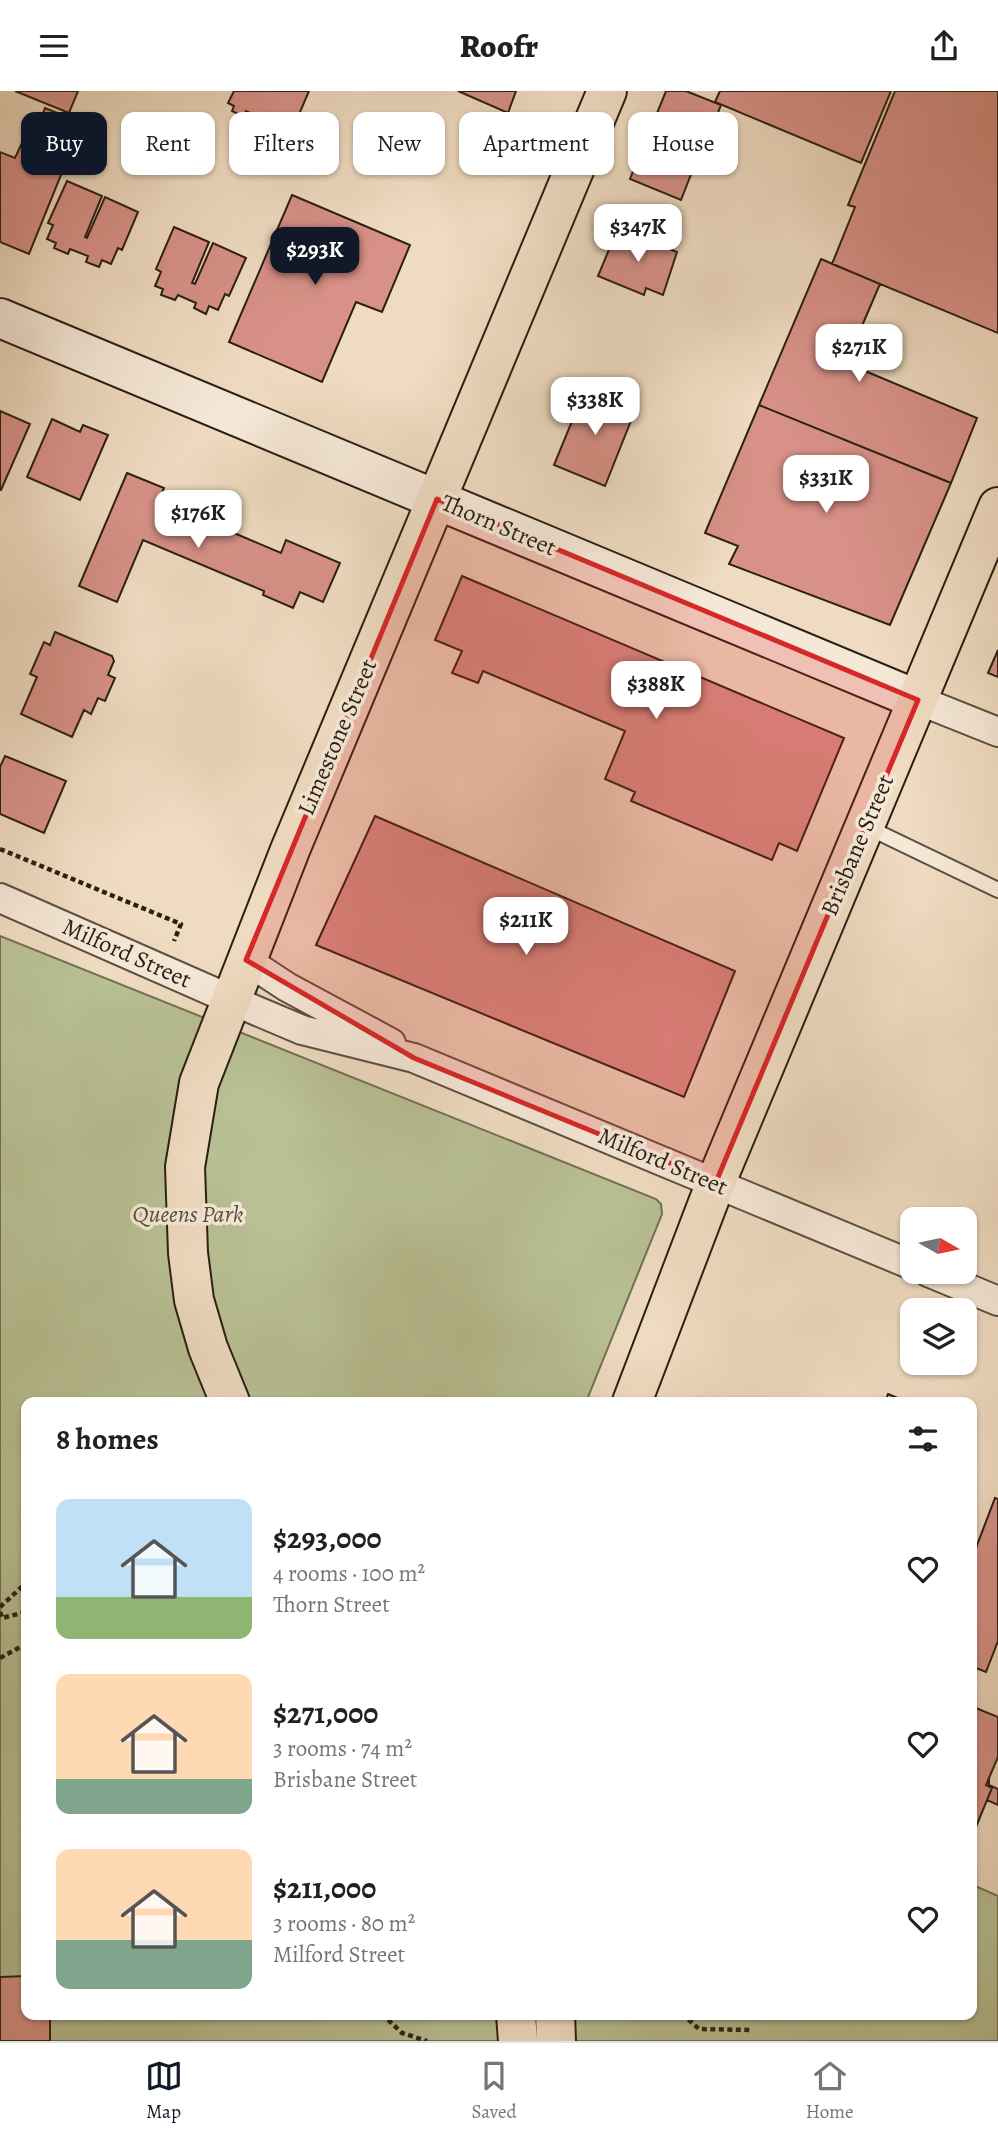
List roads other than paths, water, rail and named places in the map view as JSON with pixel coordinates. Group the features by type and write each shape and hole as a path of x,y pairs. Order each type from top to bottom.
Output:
{"main road":[{"name":"Limestone Street","path":"228,1397 208,1348 194,1300 188,1253 185,1167 199,1083 229,1000 607,91"},
{"name":"Thorn Street","path":"0,318 918,699"},
{"name":"Brisbane Street","path":"634,1397 716,1182 998,507"},
{"path":"516,2020 518,2041"},
{"path":"555,2020 556,2041"}],"street":[{"name":"Thorn Street","path":"918,699 998,732"},
{"name":"Milford Street","path":"0,898 302,1030 414,1058"},
{"name":"Milford Street","path":"246,960 414,1058 900,1260"},
{"path":"959,1285 998,1301"}],"lane":[{"path":"865,826 998,890"}],"park label":[{"name":"Queens Park","path":"188,1214"}]}
